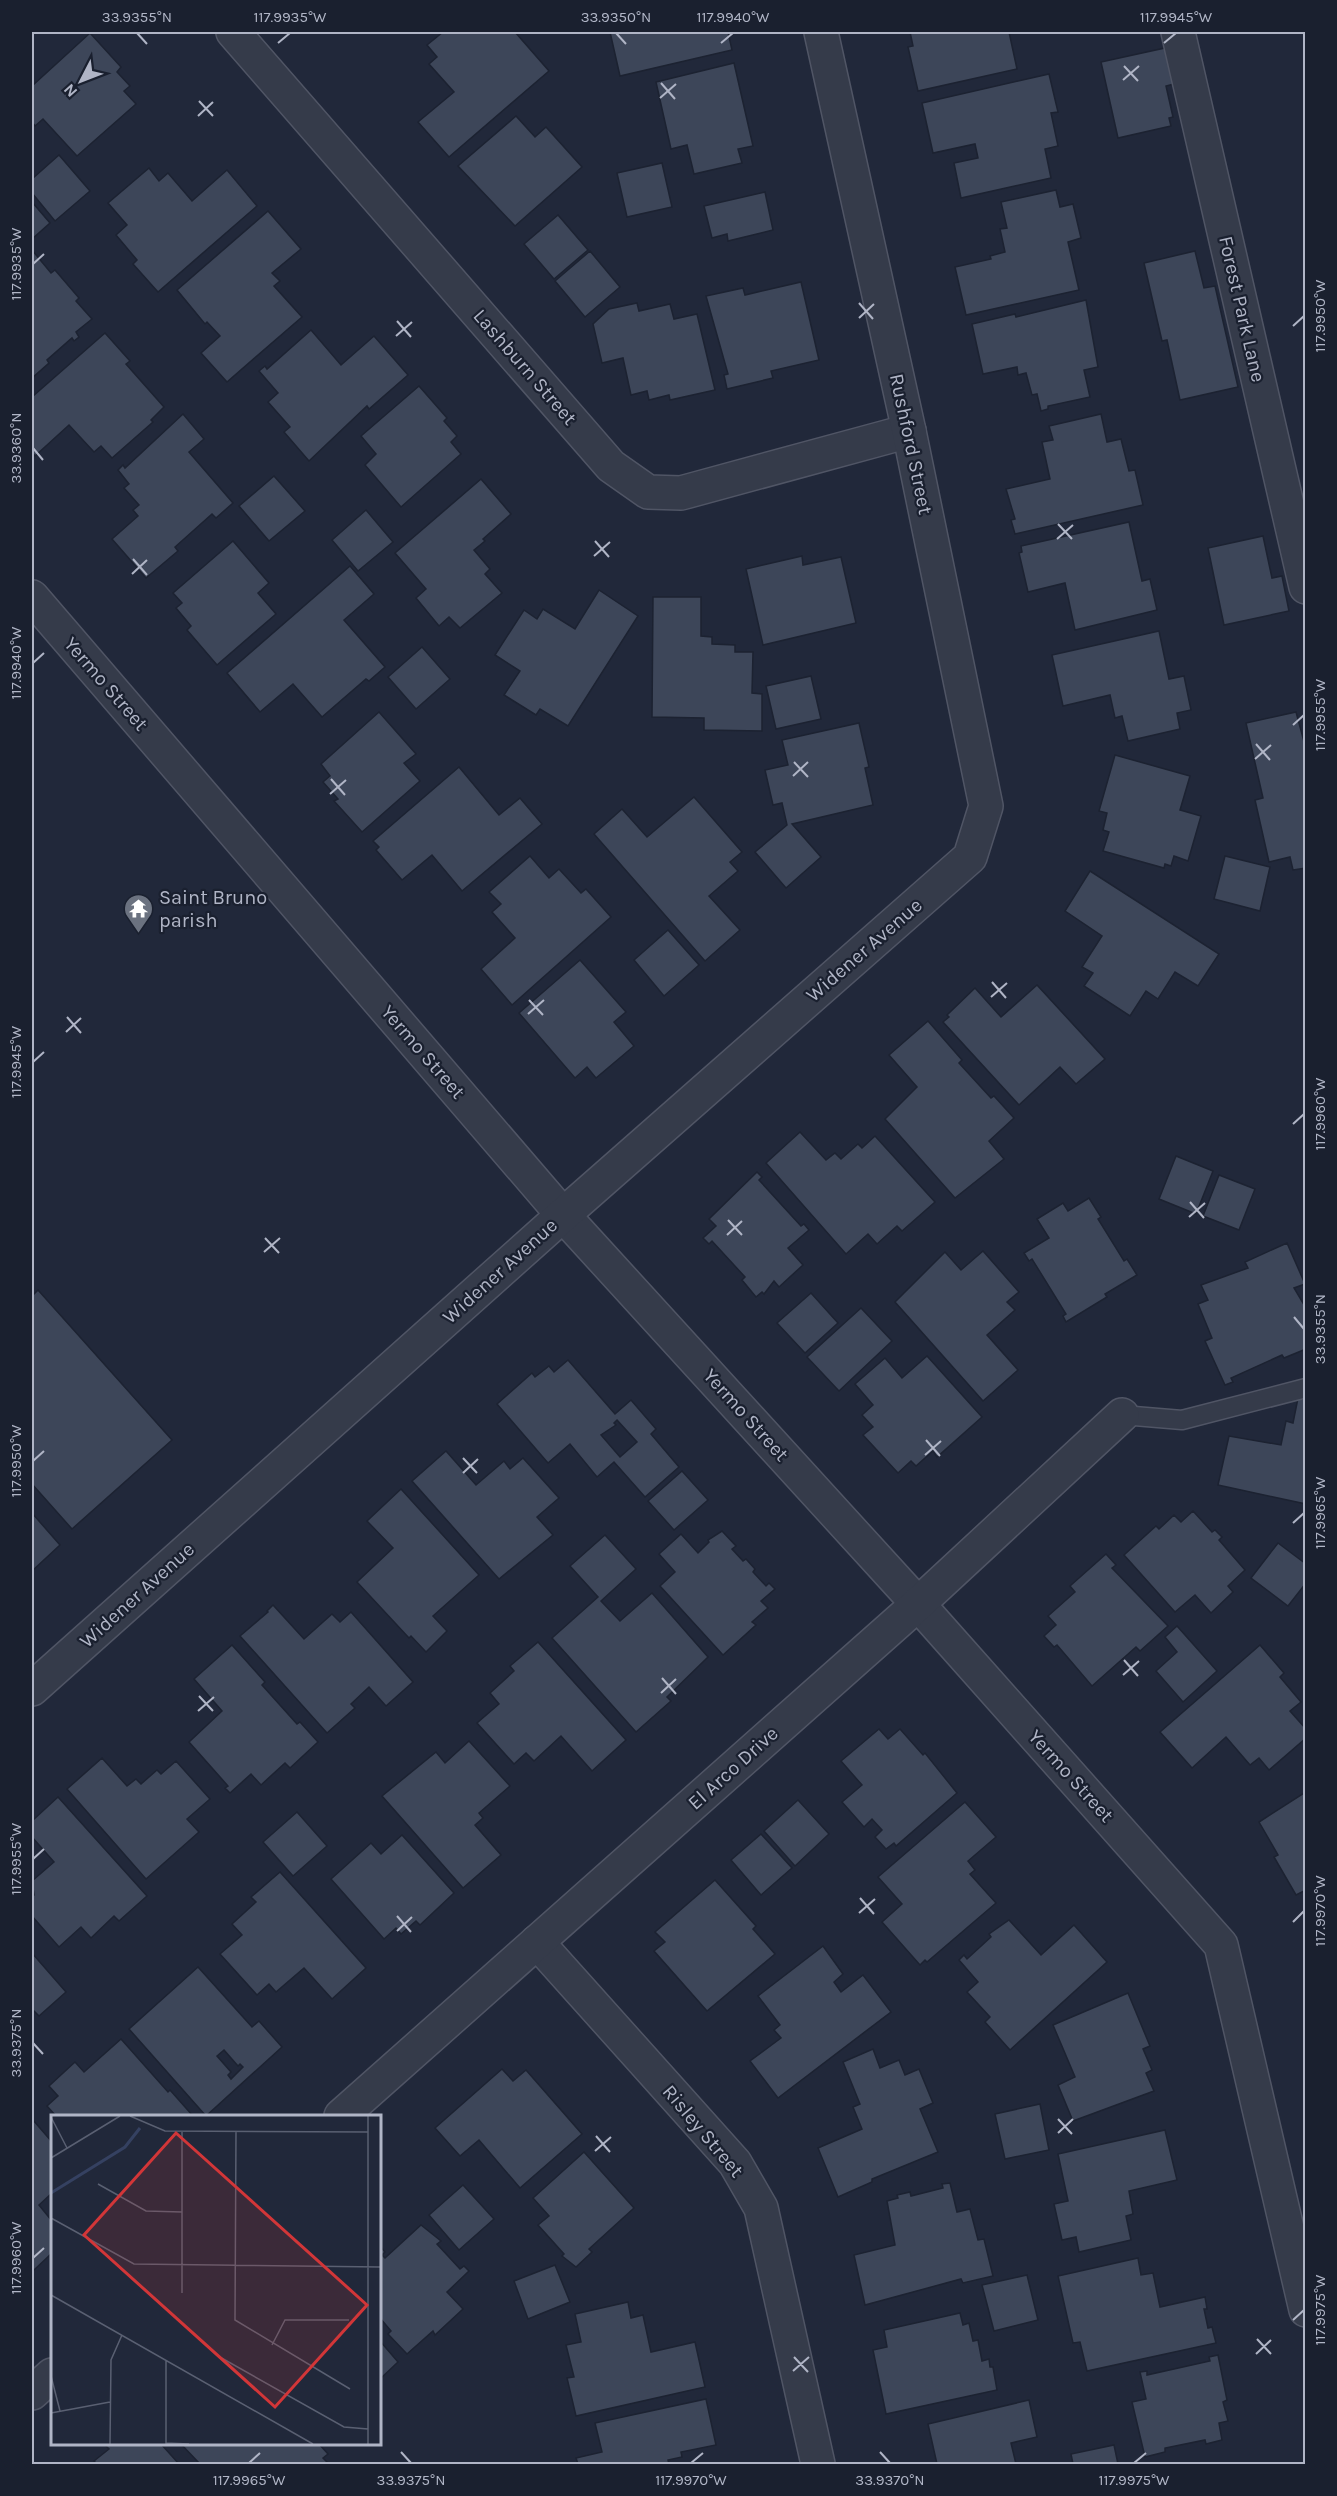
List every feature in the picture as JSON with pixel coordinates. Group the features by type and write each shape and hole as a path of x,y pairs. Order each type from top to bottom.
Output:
{"street":[{"name":"Lashburn Street","path":"233,32 610,466 648,492 681,493 909,431"},
{"name":"Rushford Street","path":"821,32 909,431 986,806 970,857"},
{"name":"Forest Park Lane","path":"1178,32 1305,587"},
{"name":"Yermo Street","path":"32,597 562,1215 918,1604 1221,1946 1305,2310"},
{"name":"Widener Avenue","path":"32,1689 562,1215 970,857"},
{"name":"El Arco Drive","path":"342,2115 918,1604 1122,1415"},
{"name":"Risley Street","path":"537,1942 735,2163 762,2208 818,2464"},
{"path":"32,2393 51,2375"}],"lane":[{"path":"1122,1415 1182,1420 1305,1388"}],"building":[{"path":"443,32 515,32 549,71 449,157 418,122 454,92 429,64 437,57 427,45"},
{"path":"610,32 728,32 732,50 620,76"},
{"path":"910,32 1009,32 1017,69 918,91 908,47 913,46"},
{"path":"90,33 121,67 117,72 130,86 124,91 136,104 77,156 43,119 35,126 32,122 32,86"},
{"path":"1165,48 1174,84 1166,86 1173,117 1169,118 1171,126 1118,138 1101,62"},
{"path":"734,63 753,146 738,149 742,163 694,174 687,145 671,149 656,82"},
{"path":"1049,74 1058,112 1051,113 1058,146 1045,149 1051,178 961,198 954,163 978,158 975,144 933,153 922,103"},
{"path":"516,116 535,137 546,127 582,167 515,226 458,166"},
{"path":"59,155 90,191 55,221 32,193 32,179"},
{"path":"662,163 672,207 627,217 617,173"},
{"path":"149,168 159,181 168,173 192,201 227,170 257,206 158,292 133,264 137,260 116,235 127,225 108,203"},
{"path":"1056,190 1060,207 1073,204 1081,238 1068,242 1079,290 966,315 955,267 991,259 990,256 1005,252 1000,229 1007,228 1001,202"},
{"path":"765,192 773,230 728,241 727,234 712,238 704,206"},
{"path":"32,202 50,223 32,239"},
{"path":"268,211 301,249 272,273 280,281 274,286 302,317 227,382 201,353 220,336 207,322 205,324 177,290"},
{"path":"558,215 588,250 554,279 524,244"},
{"path":"32,250 51,273 55,270 79,298 76,301 92,319 76,332 79,337 74,341 72,338 47,360 49,363 32,378"},
{"path":"590,251 620,287 585,317 555,281"},
{"path":"1195,251 1204,288 1215,286 1238,387 1180,400 1167,340 1162,341 1144,263"},
{"path":"801,282 819,360 771,371 773,378 727,389 724,375 728,374 706,296 743,288 745,295"},
{"path":"1086,300 1098,367 1084,370 1090,397 1048,406 1048,409 1041,411 1037,394 1032,395 1026,373 1018,375 1017,367 983,374 972,324 1015,314 1016,317"},
{"path":"637,303 639,311 670,304 674,319 697,314 715,390 670,400 669,395 649,400 647,391 631,395 623,358 602,363 593,324 609,309"},
{"path":"311,330 341,365 374,336 408,375 369,409 367,406 309,461 284,432 290,427 268,402 278,393 259,371 265,366 267,369"},
{"path":"105,333 130,361 126,364 164,407 151,420 153,422 112,458 101,446 94,452 69,425 35,456 32,452 32,397"},
{"path":"419,386 447,418 444,421 457,436 451,442 461,454 401,507 365,465 376,454 361,436"},
{"path":"183,414 204,439 189,452 233,503 216,518 212,514 175,547 178,551 146,578 112,539 138,516 133,510 139,505 124,488 129,484 118,470 123,465 125,468"},
{"path":"1101,414 1107,442 1121,439 1129,471 1135,470 1143,505 1015,534 1011,520 1015,519 1006,489 1050,479 1042,442 1053,440 1049,426"},
{"path":"274,476 305,511 269,541 239,506"},
{"path":"481,479 511,514 474,550 490,569 485,574 502,593 460,628 449,617 439,626 416,598 426,589 395,553"},
{"path":"366,510 393,542 358,571 332,540"},
{"path":"1129,522 1142,581 1150,579 1157,610 1075,630 1065,583 1028,592 1019,553 1022,552 1021,546"},
{"path":"1263,536 1272,578 1282,576 1289,611 1224,625 1208,548"},
{"path":"233,541 269,583 258,593 276,614 217,665 187,630 191,626 176,608 182,603 173,593"},
{"path":"802,556 803,565 841,557 856,623 763,645 746,569"},
{"path":"350,566 374,594 344,620 385,667 369,681 366,679 322,717 293,684 260,712 227,673"},
{"path":"599,590 638,616 568,726 540,709 536,715 504,695 520,671 495,655 524,610 537,619 543,609 575,629"},
{"path":"653,597 701,597 701,636 712,637 712,644 735,645 735,652 753,652 752,693 762,694 762,731 704,730 704,718 652,717"},
{"path":"1159,631 1169,679 1184,676 1191,710 1177,713 1180,729 1128,741 1122,716 1115,718 1110,695 1063,706 1052,655"},
{"path":"422,647 450,679 416,709 388,677"},
{"path":"811,676 821,719 776,729 766,686"},
{"path":"379,712 416,754 404,763 420,781 362,832 334,801 338,799 323,782 330,776 321,764"},
{"path":"1296,712 1306,749 1306,868 1293,870 1290,857 1269,862 1255,800 1263,798 1246,723"},
{"path":"859,723 869,767 865,768 873,805 792,824 821,857 786,888 755,852 787,825 782,803 773,805 765,770 788,765 782,740"},
{"path":"1115,755 1190,776 1180,810 1201,816 1188,861 1174,856 1171,866 1165,864 1164,868 1103,851 1109,832 1103,830 1107,813 1099,811"},
{"path":"459,767 499,815 520,798 542,824 462,891 432,855 402,880 376,850 379,847 373,841"},
{"path":"694,797 742,852 730,862 738,871 709,896 740,930 705,961 594,834 622,809 647,837"},
{"path":"530,856 549,878 559,869 581,893 586,889 611,917 512,1005 481,969 515,938 492,912 501,904 489,892"},
{"path":"1225,856 1270,867 1260,911 1214,899"},
{"path":"1090,871 1219,954 1198,986 1175,972 1158,999 1146,991 1130,1016 1084,986 1093,973 1082,967 1102,936 1065,911"},
{"path":"668,930 699,965 664,996 634,960"},
{"path":"580,960 626,1012 614,1022 634,1046 596,1078 587,1067 575,1078 519,1013"},
{"path":"1037,985 1105,1059 1076,1084 1060,1067 1019,1105 943,1022 949,1017 947,1015 975,988 1001,1017"},
{"path":"928,1021 962,1060 959,1063 991,1098 994,1096 1014,1118 989,1141 1004,1159 955,1198 885,1119 917,1087 889,1055"},
{"path":"800,1132 826,1160 835,1153 841,1159 858,1144 862,1148 875,1136 935,1202 902,1231 897,1226 877,1244 868,1234 846,1254 766,1163"},
{"path":"1176,1156 1213,1171 1196,1214 1159,1199"},
{"path":"757,1172 762,1177 759,1180 801,1226 804,1224 809,1230 788,1248 803,1265 779,1287 774,1281 764,1294 762,1292 756,1297 742,1280 745,1277 712,1241 709,1244 703,1238 716,1226 709,1219"},
{"path":"1219,1175 1255,1189 1239,1230 1203,1216"},
{"path":"1089,1198 1101,1217 1098,1219 1124,1261 1127,1259 1137,1275 1105,1294 1107,1297 1066,1322 1063,1316 1066,1314 1032,1259 1029,1261 1024,1253 1049,1238 1037,1219 1063,1203 1068,1211"},
{"path":"1287,1243 1305,1284 1294,1288 1306,1308 1306,1349 1284,1358 1282,1355 1231,1378 1233,1382 1225,1385 1205,1341 1212,1338 1198,1304 1208,1300 1201,1285 1248,1268 1245,1262"},
{"path":"983,1251 1019,1292 1007,1302 1015,1310 987,1335 1018,1370 983,1401 895,1302 945,1252 961,1270"},
{"path":"38,1290 172,1440 72,1529 32,1484 32,1296"},
{"path":"811,1293 838,1323 805,1353 777,1323"},
{"path":"861,1308 892,1341 839,1391 807,1357"},
{"path":"927,1356 982,1417 937,1457 933,1451 916,1466 911,1461 898,1473 863,1435 873,1427 862,1415 873,1405 855,1384 885,1358 902,1378"},
{"path":"568,1360 615,1414 631,1400 656,1429 651,1434 679,1467 645,1497 614,1462 597,1477 570,1444 548,1463 497,1404 532,1373 535,1377 549,1366 554,1372","holes":["617,1420 637,1442 620,1457 601,1435 616,1425 614,1423"]},
{"path":"1298,1398 1306,1400 1306,1504 1218,1485 1229,1436 1281,1445 1286,1421 1293,1423"},
{"path":"446,1451 476,1485 504,1461 510,1469 523,1458 559,1498 537,1517 553,1535 499,1579 412,1481"},
{"path":"682,1471 708,1500 674,1530 648,1501"},
{"path":"401,1489 479,1575 433,1616 447,1631 426,1652 411,1636 409,1638 357,1582 393,1548 367,1521"},
{"path":"1193,1511 1212,1532 1215,1530 1222,1537 1219,1540 1245,1570 1228,1586 1233,1592 1211,1613 1195,1595 1175,1612 1124,1555 1156,1526 1159,1529 1174,1515 1181,1522"},
{"path":"32,1513 60,1545 32,1571"},
{"path":"722,1531 736,1546 732,1549 743,1561 746,1559 755,1569 753,1572 766,1586 769,1583 775,1589 761,1601 768,1608 752,1622 756,1625 723,1655 660,1586 675,1572 659,1554 681,1534 698,1553 709,1542 708,1540"},
{"path":"605,1535 636,1569 601,1601 620,1621 652,1593 708,1657 667,1697 671,1701 636,1732 552,1638 598,1597 570,1566"},
{"path":"1278,1543 1306,1564 1306,1583 1288,1606 1251,1578"},
{"path":"1106,1554 1116,1565 1112,1568 1168,1626 1140,1651 1136,1647 1092,1686 1057,1645 1054,1647 1044,1636 1056,1625 1048,1616 1075,1592 1070,1586"},
{"path":"273,1605 304,1639 332,1614 340,1622 351,1612 413,1682 386,1706 369,1687 351,1704 355,1708 327,1733 240,1636"},
{"path":"1177,1626 1217,1671 1183,1702 1156,1671 1177,1652 1165,1637"},
{"path":"538,1642 626,1740 592,1771 561,1736 534,1761 526,1753 514,1764 477,1723 499,1704 490,1693 514,1671 510,1666"},
{"path":"232,1645 265,1682 262,1685 297,1724 300,1722 318,1742 290,1768 285,1763 261,1785 251,1774 230,1793 225,1788 228,1786 189,1742 222,1711 194,1679"},
{"path":"1260,1645 1284,1673 1280,1677 1301,1702 1290,1711 1306,1729 1306,1738 1269,1770 1259,1758 1250,1765 1226,1737 1192,1768 1160,1732"},
{"path":"879,1729 888,1739 900,1729 923,1755 925,1753 957,1793 896,1846 894,1843 886,1849 875,1837 882,1830 872,1819 864,1827 842,1802 862,1785 841,1761"},
{"path":"469,1741 510,1786 479,1813 483,1818 475,1825 501,1855 463,1888 382,1796 436,1752 445,1763"},
{"path":"102,1758 127,1786 136,1779 141,1784 157,1770 161,1774 176,1761 210,1799 187,1819 199,1832 146,1879 67,1789"},
{"path":"1304,1793 1306,1890 1296,1895 1274,1857 1278,1855 1259,1822"},
{"path":"58,1797 147,1896 119,1921 114,1916 91,1938 81,1927 59,1947 32,1916 32,1897 34,1895 32,1881 54,1862 32,1837 32,1821"},
{"path":"798,1800 829,1834 795,1866 764,1831"},
{"path":"965,1802 996,1837 968,1861 975,1870 970,1874 996,1903 927,1962 925,1960 920,1965 882,1922 902,1904 878,1877"},
{"path":"297,1812 327,1846 293,1876 263,1842"},
{"path":"761,1834 792,1868 761,1895 731,1860"},
{"path":"402,1835 454,1893 420,1925 416,1921 401,1934 396,1928 384,1939 331,1879 371,1843 381,1854"},
{"path":"280,1872 366,1968 332,1999 304,1968 276,1992 269,1984 257,1995 220,1954 242,1935 232,1924 256,1902 251,1897"},
{"path":"715,1880 756,1926 753,1929 775,1954 707,2011 654,1951 665,1942 655,1932"},
{"path":"1009,1920 1041,1955 1074,1925 1107,1962 1010,2050 985,2022 990,2017 967,1992 978,1982 959,1960 964,1955 967,1959 991,1937 989,1934"},
{"path":"823,1946 843,1974 834,1982 841,1992 863,1975 891,2012 778,2098 750,2061 781,2038 774,2030 780,2025 758,1996"},
{"path":"32,1953 66,1992 39,2016 32,2009"},
{"path":"198,1967 252,2027 259,2021 282,2047 205,2115 129,2029","holes":["224,2050 238,2066 240,2064 243,2067 231,2079 228,2075 231,2072 217,2056"]},
{"path":"1128,1993 1150,2046 1143,2049 1152,2070 1146,2073 1154,2091 1073,2121 1058,2085 1075,2077 1053,2025"},
{"path":"121,2039 168,2092 170,2090 192,2115 55,2115 47,2106 58,2096 49,2086 75,2062 84,2072"},
{"path":"873,2049 880,2068 899,2060 905,2075 919,2069 933,2103 920,2109 938,2152 872,2179 872,2182 838,2197 818,2148 862,2129 853,2107 860,2104 843,2062"},
{"path":"502,2069 513,2081 526,2070 582,2134 520,2188 479,2140 460,2156 435,2128"},
{"path":"1040,2104 1049,2150 1005,2159 995,2114"},
{"path":"33,2120 51,2141 51,2194 39,2205 51,2220 51,2254 34,2270 32,2268"},
{"path":"1165,2130 1177,2180 1129,2191 1133,2214 1126,2216 1131,2240 1079,2252 1076,2237 1062,2240 1054,2204 1068,2201 1058,2154"},
{"path":"584,2152 634,2208 589,2249 592,2252 576,2267 562,2256 564,2254 538,2225 549,2216 533,2198"},
{"path":"950,2183 957,2212 970,2209 978,2240 984,2239 993,2276 963,2283 961,2279 865,2305 854,2255 895,2245 887,2201 898,2198 897,2195 910,2192 911,2196 943,2188 942,2184"},
{"path":"463,2185 494,2219 459,2250 429,2215"},
{"path":"421,2225 441,2241 437,2244 460,2269 464,2266 469,2271 447,2292 463,2309 435,2335 433,2331 407,2354 388,2334 391,2331 381,2319 381,2247 385,2252 382,2255 385,2258"},
{"path":"1138,2258 1141,2275 1153,2273 1160,2307 1205,2297 1207,2309 1204,2309 1208,2328 1212,2327 1216,2343 1087,2371 1080,2342 1073,2343 1058,2276"},
{"path":"555,2265 570,2302 528,2319 514,2281"},
{"path":"1027,2275 1038,2320 994,2331 982,2285"},
{"path":"628,2302 631,2318 643,2315 651,2352 695,2342 705,2387 576,2416 567,2378 574,2377 566,2345 581,2342 575,2314"},
{"path":"960,2313 963,2325 969,2323 973,2341 978,2340 982,2361 989,2359 990,2367 993,2367 997,2390 886,2414 873,2350 887,2347 884,2330"},
{"path":"381,2342 398,2362 381,2378"},
{"path":"1218,2355 1227,2400 1223,2402 1228,2421 1219,2423 1222,2440 1206,2444 1205,2440 1165,2448 1165,2452 1145,2457 1132,2402 1146,2399 1140,2372 1147,2371 1147,2375 1210,2361 1209,2357"},
{"path":"706,2399 716,2445 681,2452 682,2457 668,2460 669,2464 578,2464 576,2458 602,2452 595,2423"},
{"path":"1029,2400 1037,2437 1011,2443 1016,2464 937,2464 928,2424"},
{"path":"162,2445 179,2464 97,2464 94,2461 109,2449 106,2446"},
{"path":"182,2445 320,2445 328,2454 323,2458 329,2464 200,2464"},
{"path":"1114,2445 1118,2464 1073,2464 1071,2454"}],"place":[{"name":"Saint Bruno parish","path":"138,934"}]}
